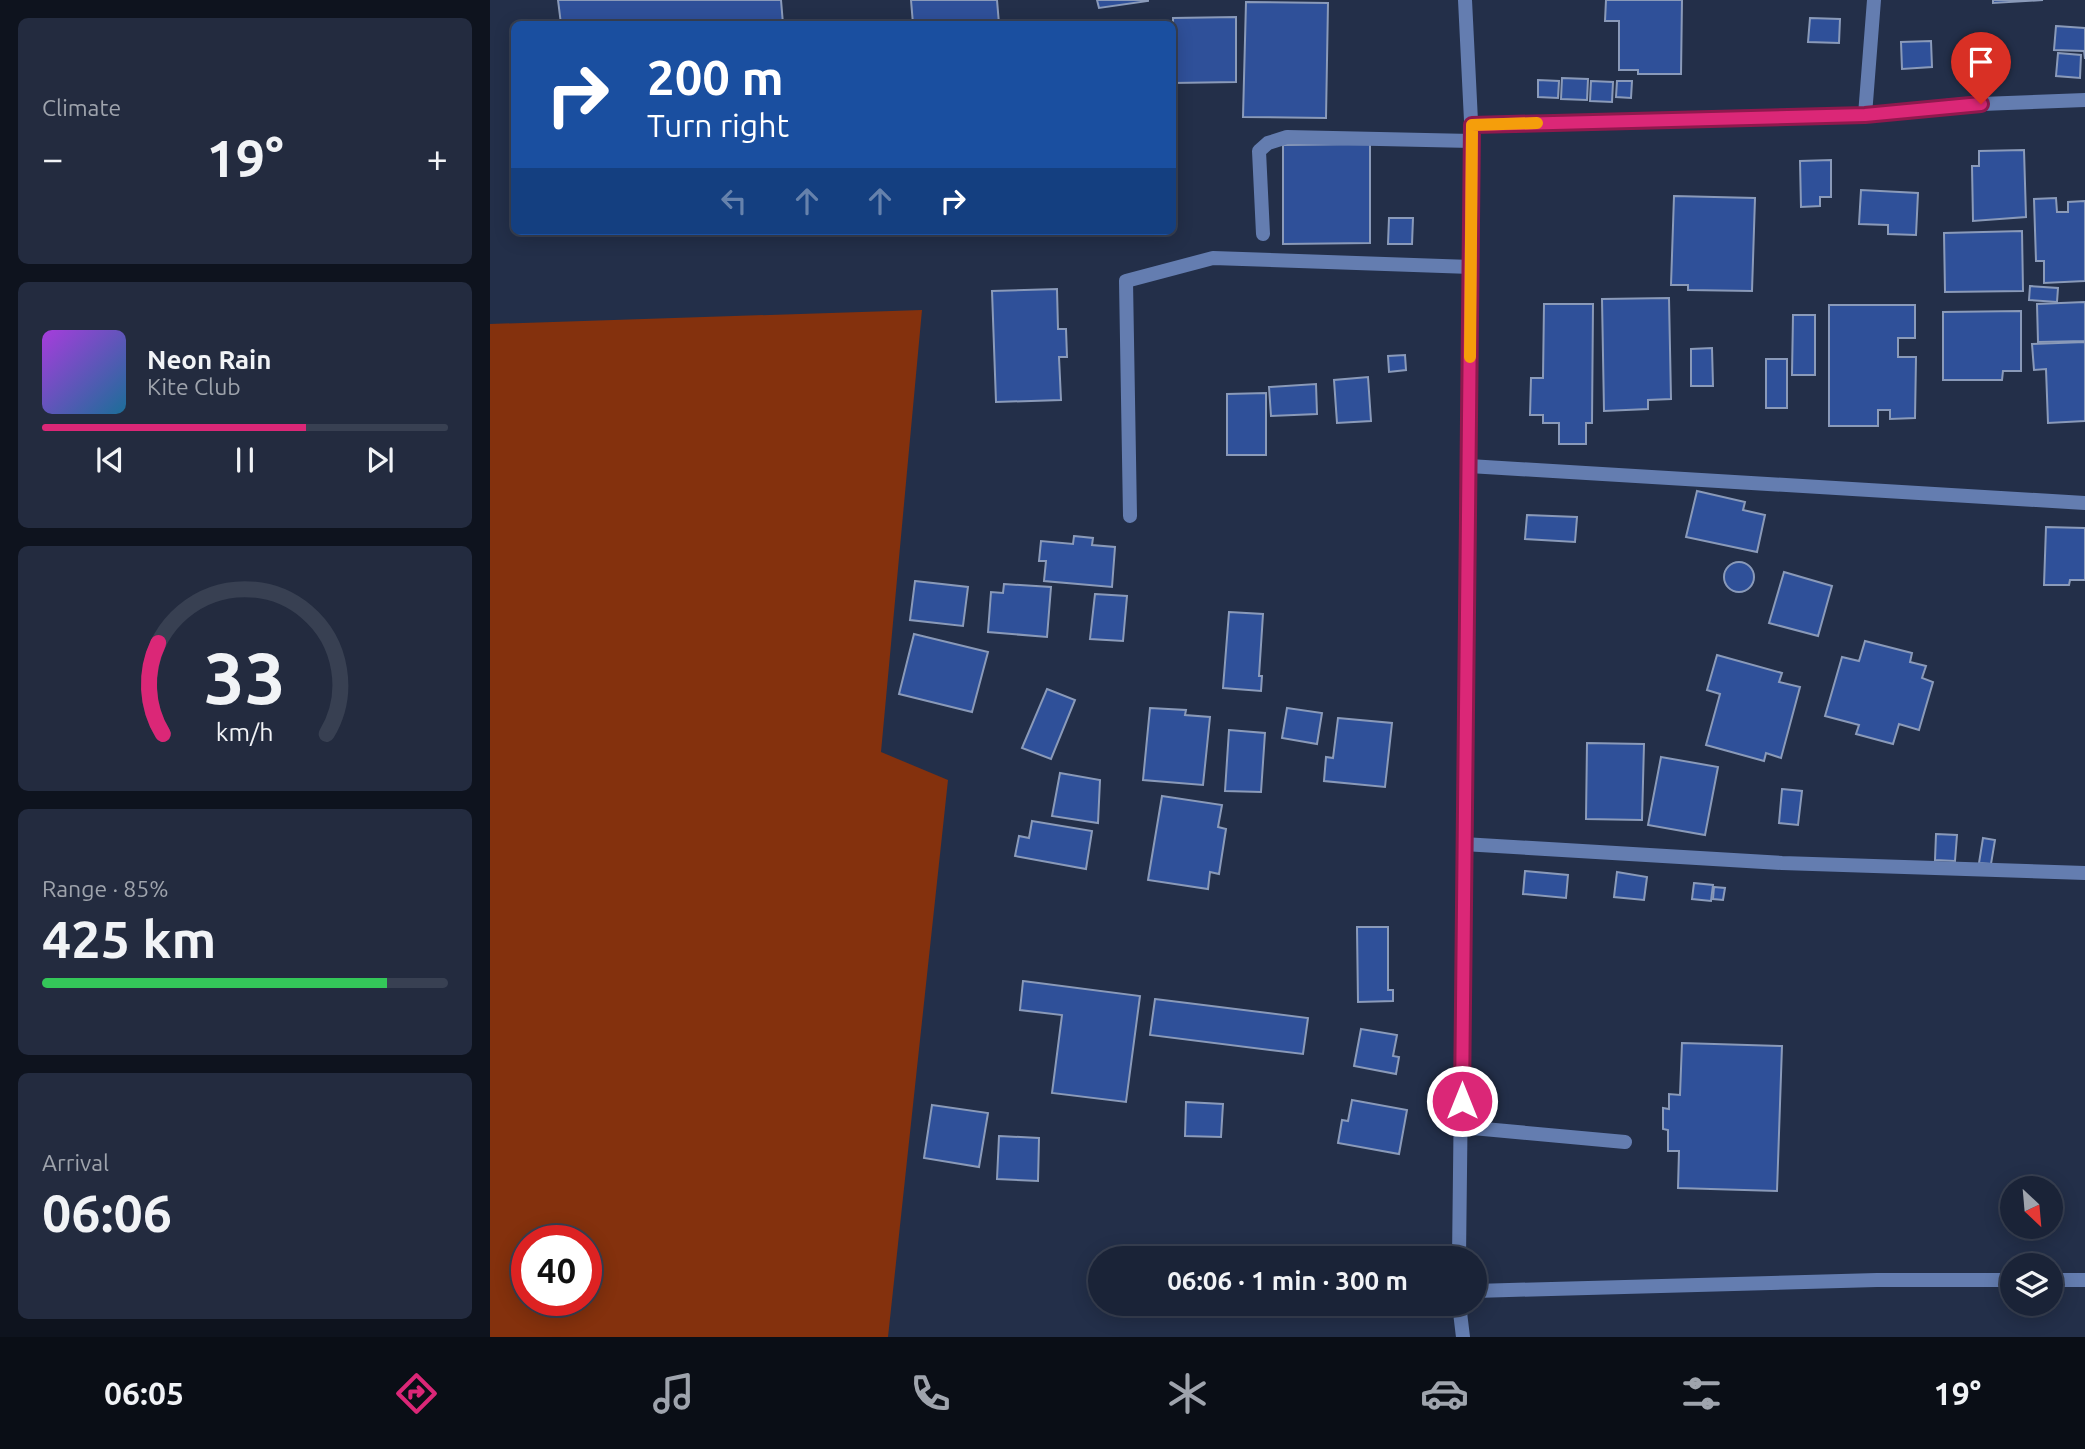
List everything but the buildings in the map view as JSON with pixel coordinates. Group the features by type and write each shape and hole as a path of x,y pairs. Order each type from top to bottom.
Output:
{"street":[{"path":"1459,1246 1472,141 1465,0"},
{"path":"1865,115 1874,0"},
{"path":"1472,125 1865,115 1955,105 2085,100"},
{"path":"1264,234 1259,151 1268,143 1287,137 1472,141"},
{"path":"1130,516 1126,281 1213,258 1471,267"},
{"path":"1469,466 2085,503"},
{"path":"1463,844 1782,863 2085,873"},
{"path":"1462,1127 1625,1142"},
{"path":"1487,1291 1877,1280 2000,1280"},
{"path":"2063,1280 2085,1280"},
{"path":"1460,1316 1463,1337"}],"shaded area":[{"path":"922,310 881,752 948,780 888,1337 490,1337 490,324"}],"slow traffic":[{"path":"1470,357 1472,125 1537,123"}],"route":[{"path":"1462,1101 1472,125 1865,115 1981,104"}]}
